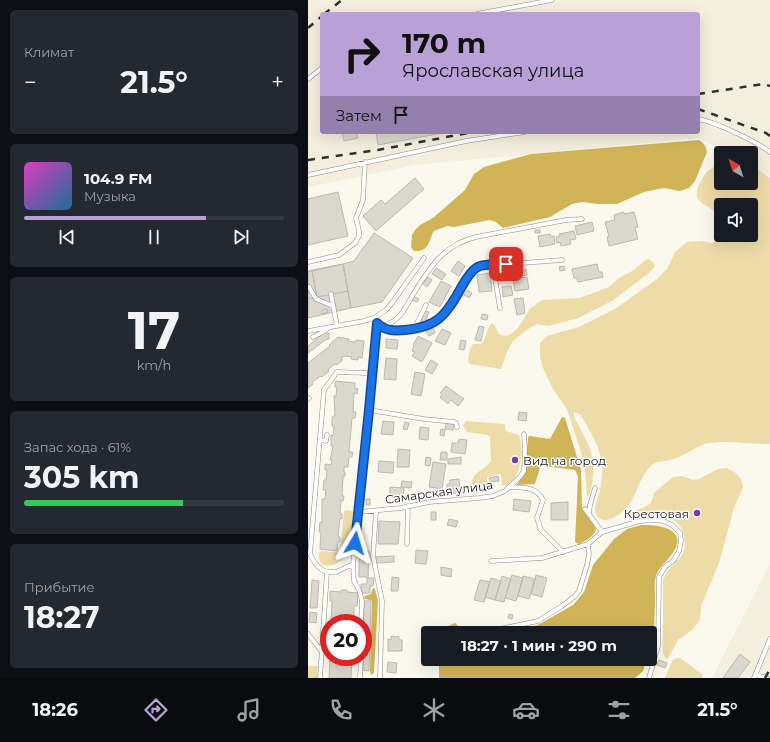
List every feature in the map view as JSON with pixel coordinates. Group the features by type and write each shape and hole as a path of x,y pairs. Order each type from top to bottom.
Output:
{"lane":[{"path":"488,12 552,0"},
{"path":"308,79 320,70"},
{"path":"700,120 734,132 770,152"},
{"path":"308,175 466,141 512,134"},
{"path":"308,262 339,255 355,243 359,236 356,218 362,200 365,162"},
{"path":"380,327 391,323 398,318 434,264 455,244 464,240 566,220 582,219"},
{"path":"308,331 374,318 386,310 392,303 424,258"},
{"path":"374,318 380,327 388,330 394,331 414,329 436,322 441,318 449,310 465,281 473,270 480,266 562,260"},
{"path":"493,266 500,308"},
{"path":"308,287 316,299 334,306"},
{"path":"331,294 337,326"},
{"path":"414,329 426,305"},
{"path":"362,614 362,601 359,590 354,581 353,564 377,323"},
{"path":"313,338 325,331 328,327"},
{"path":"353,564 336,572 327,572 318,567 310,554 324,390 337,372 366,373"},
{"path":"369,410 456,425"},
{"name":"Самарская улица","path":"359,512 376,511 429,502 492,496 505,491 524,471 524,434"},
{"path":"320,440 326,443 327,435"},
{"path":"510,487 530,488 539,493 543,500 537,518 541,530 563,552"},
{"path":"589,514 594,488"},
{"path":"407,544 408,506"},
{"path":"585,509 602,532"},
{"path":"376,511 373,556 382,601 380,678"},
{"path":"491,561 542,558 588,544 602,532 640,521 650,520 666,522 676,528 680,533 681,542 679,551 674,560 665,567 659,577 658,646 649,678"},
{"path":"513,626 538,620 562,606 575,596 579,590 587,565 589,554 588,544"},
{"path":"324,614 327,572"},
{"path":"308,634 320,650"},
{"path":"767,678 755,677 770,639"},
{"path":"320,678 321,666"},
{"path":"360,678 361,666"}],"shaded area":[{"path":"308,0 770,0 770,176 758,170 758,146 714,146 699,138 415,165 308,187"},
{"path":"699,140 706,148 707,152 695,181 689,188 680,191 664,188 644,192 617,204 582,202 572,204 550,217 503,228 496,222 490,220 454,227 447,226 434,231 428,245 423,250 414,251 411,247 412,235 415,230 420,225 433,218 465,190 474,174 484,167 531,154"},
{"path":"714,167 714,190 758,190 758,169 770,178 770,444 715,442 700,446 677,458 653,464 640,481 631,502 627,507 611,519 600,519 595,512 602,474 602,464 599,451 594,438 580,414 574,412 574,417 587,441 592,456 592,484 590,493 587,497 585,470 582,455 567,409 553,389 543,368 540,357 540,343 547,336 579,327 615,309 657,279 667,269 675,252 687,242 758,242 758,198 714,198 714,211 698,199 698,188 702,179"},
{"path":"648,259 653,262 655,266 649,273 612,301 578,318 549,326 537,324 528,329 513,341 501,369 469,364 469,354 473,344 480,344 484,341 488,328 492,323 499,334 506,336 511,334 515,331 530,309 541,301 580,298 609,287 619,278 634,270"},
{"path":"562,417 565,418 581,470 582,509 596,529 591,536 579,544 575,542 578,476 575,470 544,466 540,468 535,484 517,485 525,472 528,437 550,439"},
{"path":"466,421 504,424 506,431 519,435 521,441 520,463 515,477 506,486 502,485 500,474 487,477 487,482 491,488 489,491 478,493 472,490 475,475 491,461 490,437 488,435 467,432 463,426"},
{"path":"727,468 736,473 741,479 743,487 734,508 719,563 701,606 700,620 692,630 678,640 667,659 663,653 663,579 679,560 684,551 684,537 682,529 673,519 634,514 635,511 651,503 654,493 673,477 682,476 693,480 699,479 718,469"},
{"path":"345,510 353,512 351,538 348,552 341,560 326,566 319,560 319,553 322,551 338,552 340,550"},
{"path":"641,525 663,527 675,534 677,539 677,546 659,569 655,578 654,626 534,626 573,605 584,592 593,565 614,539 627,529"},
{"path":"770,564 770,678 712,678"},
{"path":"373,588 375,589 378,601 374,673 371,675 372,601 363,598 371,594"},
{"path":"455,623 458,626 448,626"},
{"path":"680,658 702,674 703,678 665,678 673,660"},
{"path":"308,666 318,666 317,678 308,678"},
{"path":"439,666 645,666 643,671 635,678 439,678"}],"building":[{"path":"342,134 357,134 358,138 344,141"},
{"path":"376,134 437,134 378,145"},
{"path":"415,178 424,189 376,231 363,216 381,200 385,204"},
{"path":"338,192 348,236 308,245 308,199"},
{"path":"624,212 624,214 634,212 638,227 635,228 638,239 609,246 607,237 609,236 605,222 615,220 614,215"},
{"path":"592,222 594,231 577,235 575,226"},
{"path":"535,230 540,230 540,233 535,233"},
{"path":"574,231 576,239 570,240 571,244 561,246 560,242 557,243 556,237 560,236 559,234"},
{"path":"374,233 413,258 382,302 351,308 343,264 354,261"},
{"path":"550,234 550,236 554,236 555,244 540,247 538,236"},
{"path":"458,261 465,266 459,276 451,271"},
{"path":"343,264 351,308 308,318 308,271"},
{"path":"343,264 348,291 317,297 312,271"},
{"path":"597,264 599,272 602,272 603,277 578,282 577,278 574,278 572,269"},
{"path":"510,266 511,273 500,275 499,268"},
{"path":"564,266 565,270 560,271 559,267"},
{"path":"436,268 446,274 442,280 432,274"},
{"path":"526,269 527,275 516,277 515,271"},
{"path":"308,271 312,271 317,297 308,299"},
{"path":"490,273 492,291 479,292 477,275"},
{"path":"428,277 432,280 427,287 423,284"},
{"path":"527,277 529,289 515,291 513,279"},
{"path":"441,281 451,286 440,307 429,302"},
{"path":"511,286 513,295 503,297 502,287"},
{"path":"468,290 472,293 469,298 464,295"},
{"path":"414,297 419,299 417,302 412,300"},
{"path":"523,298 525,313 517,315 514,299"},
{"path":"327,309 328,312 322,314 322,310"},
{"path":"424,311 429,312 425,322 421,321"},
{"path":"482,314 488,315 487,320 481,319"},
{"path":"479,326 484,327 481,341 475,340"},
{"path":"433,328 435,333 429,336 426,331"},
{"path":"442,329 451,333 445,345 435,341"},
{"path":"324,333 329,333 329,339 325,340 308,353 308,346"},
{"path":"418,336 432,343 422,362 412,356 415,352 412,351 413,345"},
{"path":"338,337 349,339 348,341 364,341 362,358 358,357 358,360 345,356 341,358 343,360 337,365 335,364 328,369 329,371 322,377 321,376 312,382 313,384 308,388 308,363 330,346 329,345"},
{"path":"386,339 398,340 397,349 386,348"},
{"path":"461,340 466,341 464,350 459,349"},
{"path":"386,358 397,359 396,380 384,379"},
{"path":"431,360 438,364 432,374 425,370"},
{"path":"415,372 425,374 421,396 411,394"},
{"path":"335,381 355,383 355,388 358,389 357,394 354,393 353,412 356,412 355,418 352,418 349,452 353,452 352,457 349,457 348,467 344,467 345,476 343,476 342,496 344,496 343,501 341,501 340,513 342,514 342,519 340,518 338,536 340,537 340,542 338,542 337,551 320,549 321,532 319,532 320,522 322,523 322,499 325,499 326,490 323,490 327,470 325,470 325,464 331,465 332,462 332,460 330,460 333,446 331,446 331,435 333,436 334,427 332,426 332,419 333,416 335,416 334,396 336,396 337,387 335,387"},
{"path":"446,386 464,399 458,406 451,400 448,404 440,397 442,395 440,393"},
{"path":"519,412 527,413 526,421 518,420"},
{"path":"383,421 394,422 393,435 381,434"},
{"path":"405,422 409,423 407,430 403,429"},
{"path":"446,423 454,424 453,430 445,429"},
{"path":"420,427 429,428 428,440 419,439"},
{"path":"441,429 445,430 444,436 440,435"},
{"path":"459,439 467,440 465,454 451,452 452,443 458,443"},
{"path":"398,449 410,450 409,467 397,467"},
{"path":"441,452 447,452 447,460 440,460"},
{"path":"426,457 431,458 430,466 425,465"},
{"path":"461,457 461,464 448,464 448,459"},
{"path":"379,461 394,462 393,473 378,472"},
{"path":"433,462 446,464 442,489 429,487"},
{"path":"498,476 499,481 490,482 489,478"},
{"path":"459,479 460,489 456,489 456,493 450,494 450,491 447,491 447,484 450,484 450,480"},
{"path":"402,481 412,482 411,488 401,487"},
{"path":"390,487 404,488 403,497 390,496"},
{"path":"366,499 370,499 370,505 366,505"},
{"path":"514,499 531,501 529,512 513,510"},
{"path":"568,502 568,520 551,520 551,503"},
{"path":"431,512 436,512 436,520 431,520"},
{"path":"449,519 458,521 456,527 447,525"},
{"path":"379,521 400,522 398,544 378,544"},
{"path":"416,550 428,551 426,564 415,563"},
{"path":"365,551 369,551 368,578 374,578 373,586 370,586 370,593 361,593 361,584 367,584 367,577 359,577 359,558 364,558"},
{"path":"394,556 394,562 376,563 376,557"},
{"path":"441,567 452,569 451,577 441,575"},
{"path":"512,575 523,578 516,601 505,598"},
{"path":"536,575 547,578 542,597 531,594"},
{"path":"502,576 511,579 504,602 495,600"},
{"path":"523,576 535,579 529,599 518,596"},
{"path":"392,577 399,578 398,591 391,591"},
{"path":"491,578 501,581 495,600 485,597"},
{"path":"312,580 319,581 317,608 310,608"},
{"path":"480,580 490,582 484,602 474,600"},
{"path":"341,590 347,590 347,592 358,593 357,606 354,606 354,614 331,614 332,601 330,601 330,591 341,592"},
{"path":"364,601 371,601 371,614 364,614"},
{"path":"310,612 317,613 316,623 309,622"},
{"path":"509,614 513,615 512,619 508,618"},
{"path":"391,636 399,637 399,640 402,640 402,651 388,651 388,639 391,640"},
{"path":"740,654 750,662 738,678 723,678"},
{"path":"659,660 667,663 665,668 657,665"},
{"path":"388,662 397,663 396,673 387,672"},
{"path":"330,666 352,666 351,678 329,678"},
{"path":"363,666 369,666 369,671 363,670"}],"railway":[{"path":"327,12 342,0"},
{"path":"308,28 320,18"},
{"path":"700,94 763,84 770,86"},
{"path":"700,110 766,133 770,136"},
{"path":"308,160 378,150 462,134"},
{"path":"765,678 770,669"}],"place":[{"name":"Вид на город","path":"515,460"},
{"name":"Крестовая","path":"697,513"}],"route":[{"path":"355,543 377,323 380,327 394,331 414,329 436,322 449,310 465,281 473,270 480,266 506,264"}]}
